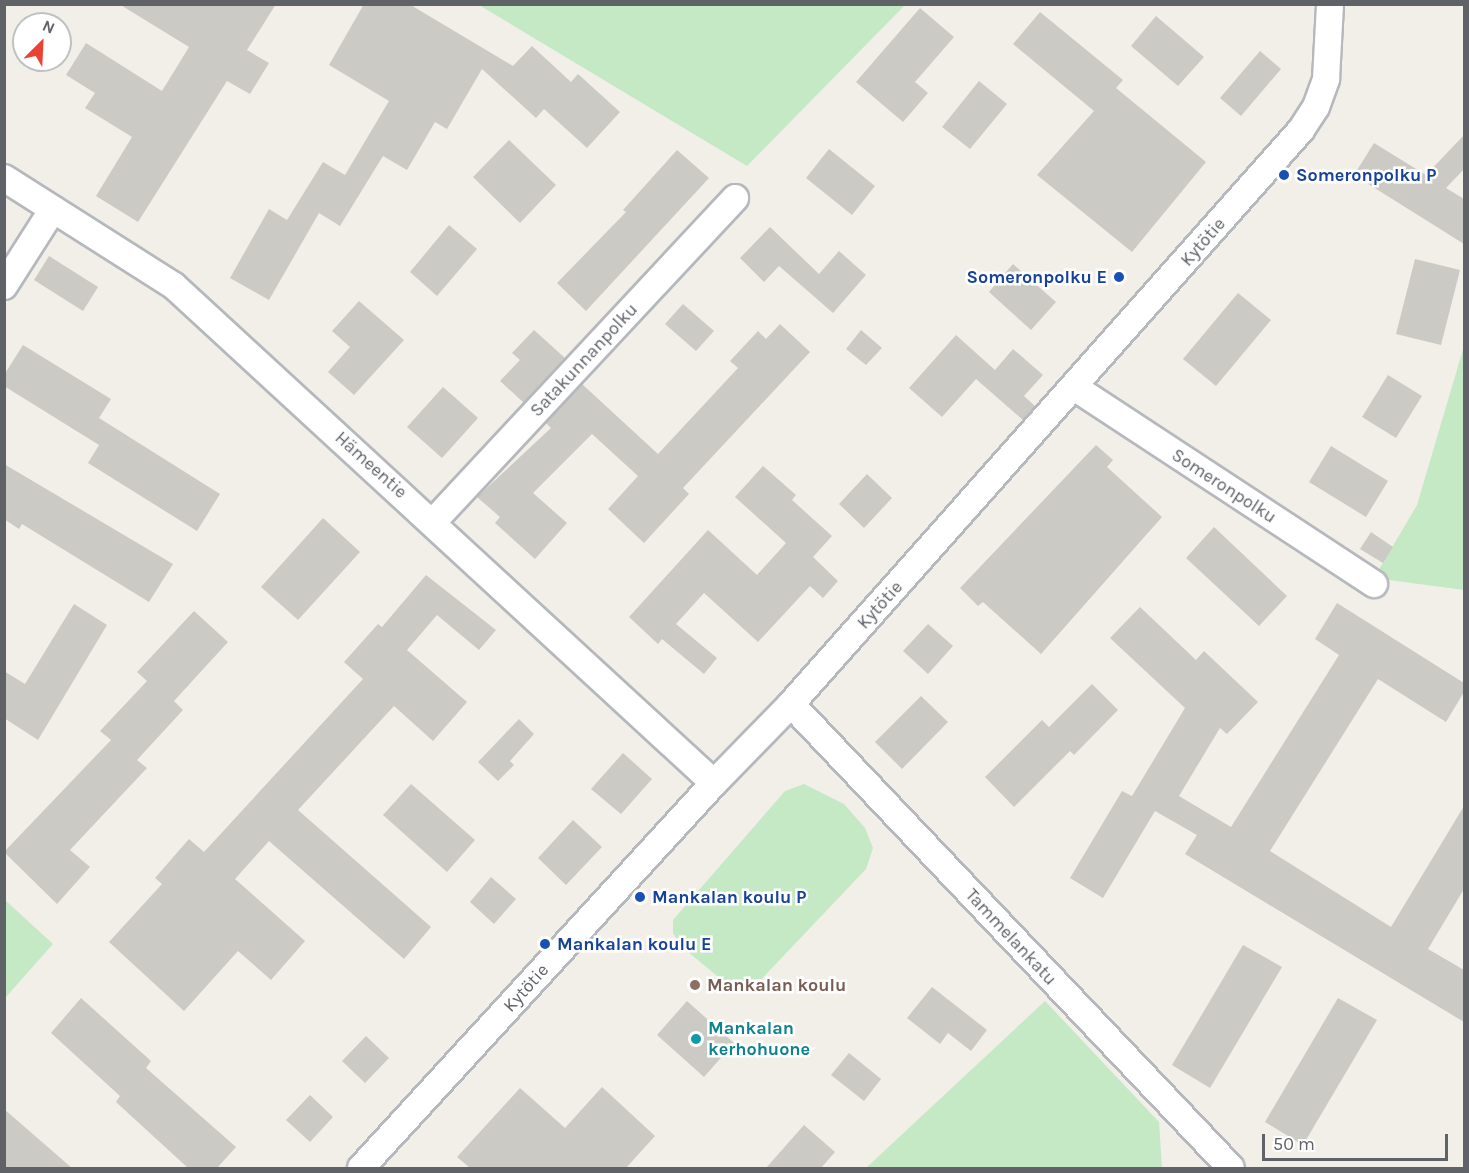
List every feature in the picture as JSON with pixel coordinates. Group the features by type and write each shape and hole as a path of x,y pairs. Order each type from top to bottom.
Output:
{"street":[{"name":"Kytötie","path":"361,1168 714,783 791,704 1301,130 1316,107 1326,79 1330,4"},
{"name":"Hämeentie","path":"4,178 174,286 714,783"},
{"name":"Satakunnanpolku","path":"432,522 735,198"},
{"path":"4,286 53,209"},
{"name":"Someronpolku","path":"1074,387 1374,584"},
{"name":"Tammelankatu","path":"791,704 1226,1167"}],"green space":[{"path":"479,5 905,5 747,166"},
{"path":"1464,346 1464,590 1374,578 1417,505"},
{"path":"804,784 844,804 865,828 873,848 866,869 754,987 722,980 682,947 673,933 673,920 785,791"},
{"path":"4,900 53,944 5,998"},
{"path":"1045,1001 1159,1122 1162,1168 866,1168"}],"building":[{"path":"119,4 276,4 247,50 269,63 250,94 227,81 138,222 96,196 132,137 85,108 95,93 66,75 68,72 72,72 72,65 86,43 162,91 189,47"},
{"path":"364,4 409,4 513,66 532,46 571,82 578,74 620,112 587,148 544,109 536,118 482,69 447,129 435,122 407,170 383,156 340,226 319,213 269,300 230,278 269,209 287,220 323,162 345,175 389,101 329,65"},
{"path":"920,8 954,37 915,82 928,93 903,122 856,82"},
{"path":"1040,12 1123,80 1116,88 1206,162 1132,252 1037,175 1094,111 1013,44"},
{"path":"1156,16 1204,57 1178,86 1131,46"},
{"path":"1260,51 1281,69 1241,116 1220,98"},
{"path":"979,81 1007,104 970,149 942,127"},
{"path":"1464,135 1464,169 1446,188 1464,199 1464,244 1354,175 1374,143 1426,175"},
{"path":"509,140 556,185 520,223 473,177"},
{"path":"829,149 875,186 852,215 806,178"},
{"path":"677,150 709,178 586,311 557,283 626,212 623,210"},
{"path":"449,225 477,249 437,296 410,272"},
{"path":"770,227 819,274 839,251 866,275 833,313 779,266 764,282 740,258"},
{"path":"49,256 98,287 83,311 34,280"},
{"path":"1415,259 1460,270 1441,345 1396,334"},
{"path":"1013,264 1056,302 1031,330 989,292"},
{"path":"1238,293 1271,320 1216,386 1183,359"},
{"path":"359,301 404,340 354,395 328,372 350,347 332,331"},
{"path":"683,304 714,331 696,351 665,324"},
{"path":"780,324 810,352 683,488 689,494 644,543 608,509 638,476 592,434 533,493 567,523 535,559 495,523 500,517 477,497 551,428 546,423 582,384 658,454 738,368 730,361 758,331 766,339"},
{"path":"534,330 565,358 524,403 500,381 520,360 512,353"},
{"path":"861,330 882,348 866,365 846,349"},
{"path":"956,335 995,370 1013,349 1043,375 1024,396 1035,406 1023,420 976,379 942,417 909,388"},
{"path":"23,345 111,399 99,418 220,494 197,531 88,463 99,445 4,386 4,375"},
{"path":"1388,375 1422,396 1396,438 1362,417"},
{"path":"443,387 478,418 442,458 407,427"},
{"path":"1096,445 1113,460 1107,467 1162,517 1041,654 983,602 978,606 960,588"},
{"path":"1331,446 1388,481 1366,517 1309,482"},
{"path":"4,464 173,564 149,602 22,524 19,529 4,519"},
{"path":"763,466 796,495 792,500 832,536 813,557 838,581 823,598 810,586 758,642 704,593 676,624 717,658 704,674 662,639 658,644 629,617 708,530 757,575 786,543 735,497"},
{"path":"867,474 892,498 864,528 839,504"},
{"path":"323,518 360,552 298,620 261,587"},
{"path":"1214,527 1287,596 1259,626 1186,558"},
{"path":"1371,532 1393,547 1383,563 1360,549"},
{"path":"426,575 496,630 479,650 437,615 407,650 467,702 433,741 394,706 298,810 431,927 404,959 269,841 235,879 305,941 271,980 238,951 184,1011 109,942 162,884 155,878 189,839 204,852 363,679 344,662 378,624 382,627"},
{"path":"1337,603 1464,683 1464,692 1446,722 1378,679 1270,851 1391,927 1464,806 1464,889 1428,949 1464,970 1464,1022 1185,854 1197,835 1155,811 1103,898 1070,878 1122,791 1132,796 1185,708 1110,638 1140,607 1196,660 1204,651 1258,702 1227,734 1220,728 1179,796 1231,827 1339,655 1315,639"},
{"path":"74,604 107,625 38,740 4,718 4,671 25,684"},
{"path":"194,611 228,642 174,701 183,710 137,760 147,768 70,850 90,867 57,904 4,852 111,740 100,731 147,681 137,672"},
{"path":"928,624 953,646 928,674 903,651"},
{"path":"1092,684 1118,710 1074,755 1070,751 1014,807 985,777 1042,720 1049,727"},
{"path":"921,696 948,722 902,769 875,742"},
{"path":"519,719 534,734 510,761 514,765 498,781 478,762"},
{"path":"623,753 652,779 621,814 591,789"},
{"path":"411,784 475,840 447,872 383,815"},
{"path":"573,820 602,847 566,885 538,858"},
{"path":"491,877 516,899 494,924 470,902"},
{"path":"1243,945 1282,967 1210,1088 1172,1065"},
{"path":"932,987 987,1030 971,1051 948,1033 940,1044 907,1018"},
{"path":"81,998 151,1061 146,1068 236,1147 217,1168 188,1168 116,1102 120,1096 51,1033"},
{"path":"1338,998 1377,1020 1303,1145 1265,1122"},
{"name":"Mankalan kerhohuone","path":"687,1001 734,1043 704,1077 657,1035"},
{"path":"366,1036 389,1058 365,1083 342,1061"},
{"path":"849,1053 881,1079 864,1101 831,1075"},
{"path":"602,1087 655,1136 626,1168 470,1168 457,1157 520,1088 565,1128"},
{"path":"310,1095 333,1117 310,1142 286,1120"},
{"path":"4,1109 72,1168 4,1168"},
{"path":"804,1125 835,1152 821,1168 766,1168"}],"place":[{"name":"Someronpolku P","path":"1284,175"},
{"name":"Someronpolku E","path":"1119,277"},
{"name":"Mankalan koulu P","path":"640,897"},
{"name":"Mankalan koulu E","path":"545,944"},
{"name":"Mankalan koulu","path":"695,985"},
{"name":"Mankalan kerhohuone","path":"696,1039"}]}
